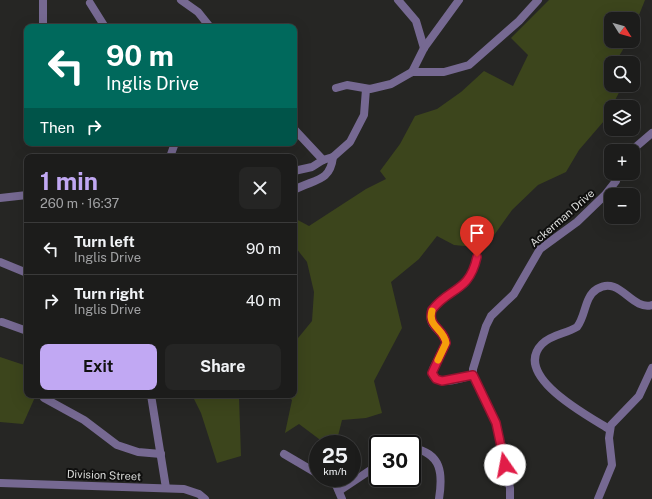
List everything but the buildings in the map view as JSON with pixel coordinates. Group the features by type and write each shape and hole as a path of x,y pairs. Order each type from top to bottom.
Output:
{"street":[{"path":"43,0 43,24"},
{"path":"181,0 198,12 208,24"},
{"path":"398,0 416,21 424,48"},
{"path":"412,72 424,48 459,0"},
{"path":"336,88 347,85 366,89 391,84 412,72 444,72 469,65 519,22 538,0"},
{"path":"90,3 103,24"},
{"path":"297,170 312,167 323,160 333,157 350,142 361,124 364,115 366,89"},
{"path":"297,132 323,160"},
{"path":"640,144 652,134"},
{"path":"297,189 327,175 332,166 333,157"},
{"name":"Ackerman Drive","path":"473,375 473,369 486,326 491,316 514,294 540,249 577,222 611,189 615,180"},
{"path":"0,198 24,195"},
{"path":"477,257 474,268 466,282 435,306 431,315 433,325 443,334 446,343 433,368 433,376 442,381 473,375 496,423 510,488 510,499"},
{"path":"0,262 24,272"},
{"path":"609,430 561,398 548,386 537,369 536,356 542,344 577,327 581,322 590,297 597,289 604,286 616,287 640,304 652,305"},
{"path":"2,322 24,330"},
{"path":"598,499 612,465 608,438 609,430 615,419 639,396 652,368"},
{"path":"44,398 84,420 117,445 138,452 161,454"},
{"path":"152,398 166,488"},
{"path":"421,451 426,452 437,462 442,478 439,499"},
{"path":"284,454 309,469"},
{"path":"341,495 369,472"},
{"name":"Division Street","path":"0,483 166,488 192,491 205,499"}],"green space":[{"path":"549,0 645,0 640,12 604,12 604,48 624,48 619,56 604,56 604,92 619,92 615,100 604,100 604,121 579,150 566,172 538,185 512,210 485,248 454,245 437,236 419,259 391,282 402,328 374,381 382,413 366,418 342,420 338,435 314,435 299,424 285,433 292,400 290,398 297,398 297,339 312,321 314,292 307,262 297,249 297,220 309,226 366,189 386,179 380,171 400,144 415,116 437,109 461,92 484,71 513,86 528,55 511,38"},
{"path":"0,357 24,365 24,398 35,398 23,424 0,422"},
{"path":"194,398 239,398 241,456 217,463 201,413"}],"slow traffic":[{"path":"432,311 431,320 433,325 446,338 445,347 438,360"}],"route":[{"path":"477,257 471,276 466,282 432,310 431,320 433,325 446,338 446,343 433,368 432,373 433,376 439,381 473,375 474,382 496,423 505,465"}]}
